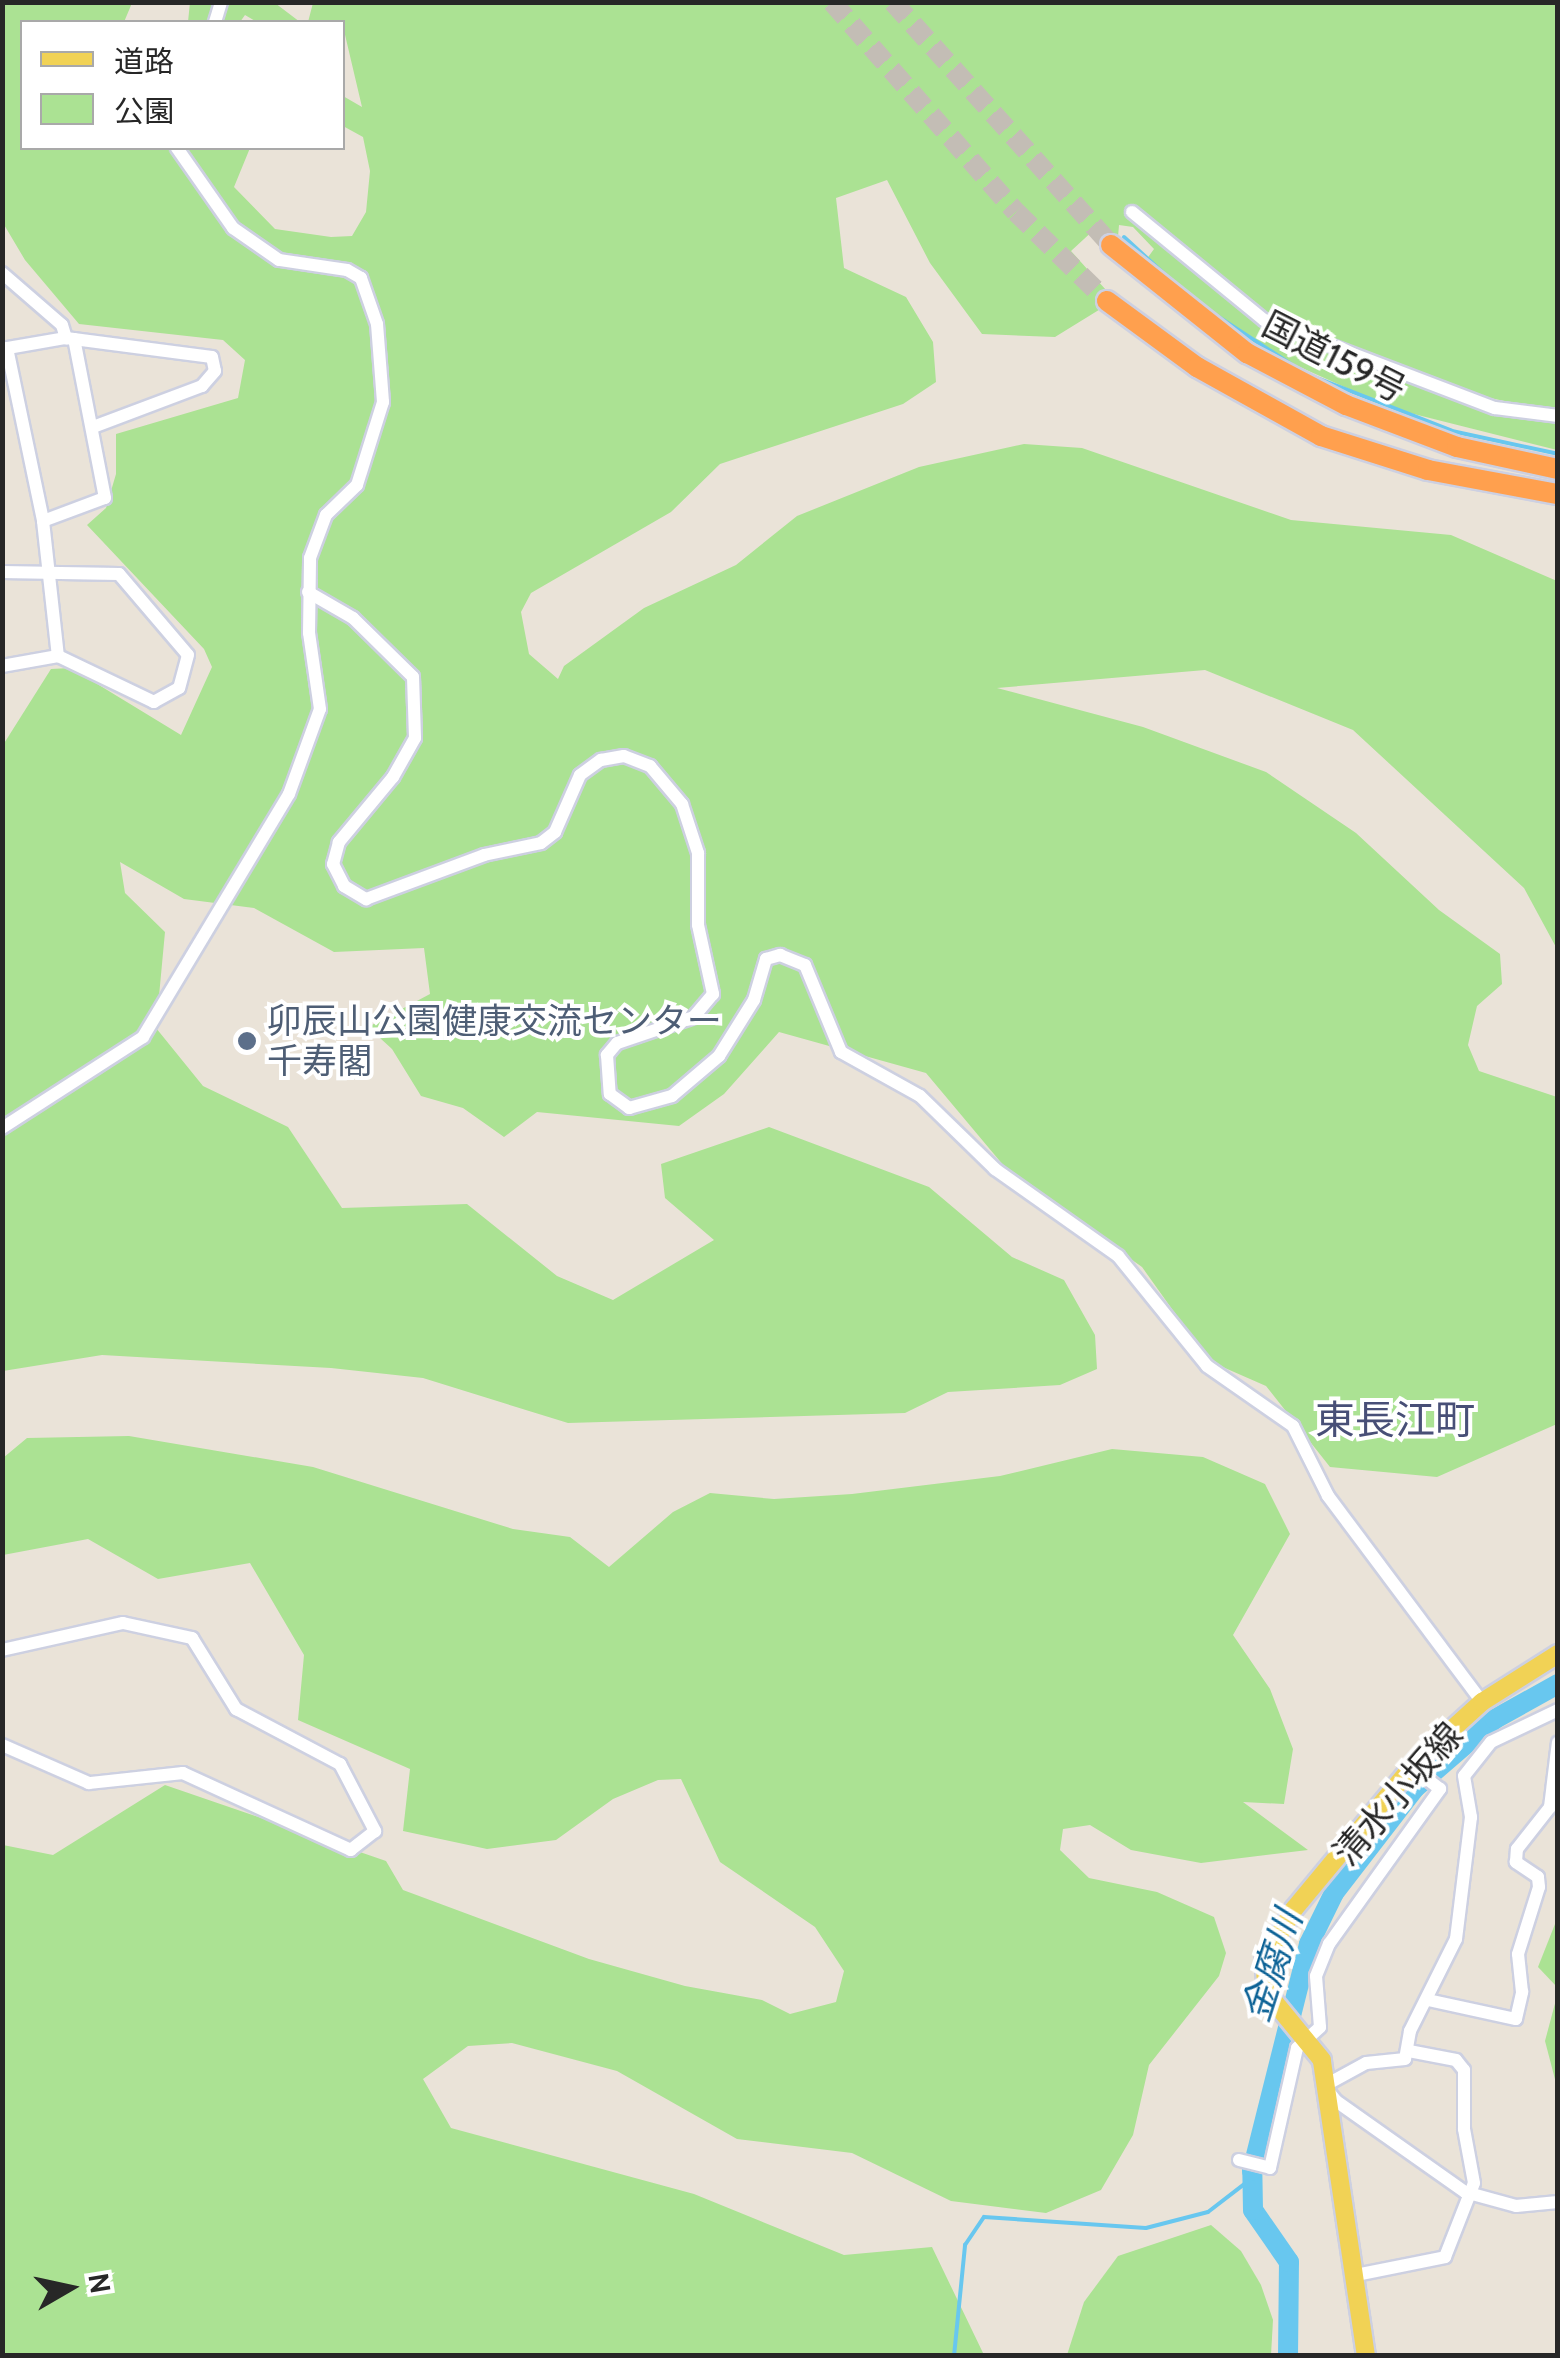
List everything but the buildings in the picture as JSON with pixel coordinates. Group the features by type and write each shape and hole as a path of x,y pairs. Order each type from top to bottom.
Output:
{"highway":[{"name":"国道159号","path":"1111,244 1247,352 1346,405 1457,447 1558,469"},
{"name":"国道159号","path":"1107,302 1198,367 1321,436 1428,470 1558,494"}],"main road":[{"name":"清水小坂線","path":"1307,2035 1274,2004 1262,1979 1272,1943 1415,1766 1482,1702 1558,1654"},
{"path":"1307,2035 1322,2060 1366,2356"}],"street":[{"path":"2,1128 142,1036 290,794 320,708 308,592 310,558 326,514 358,485 376,439 385,377 372,302 361,278 348,270 279,260 233,228 178,150"},
{"path":"1132,212 1264,320 1495,408 1558,416"},
{"path":"2,273 62,325 70,339 93,427 105,498 43,521"},
{"path":"58,656 43,521 5,349 70,339 189,351 212,357 216,371 202,386 93,427"},
{"path":"2,572 119,574 188,655 179,688 154,702 58,656 2,666"},
{"path":"308,592 353,618 412,677 415,738 406,758 339,842 334,864 354,896 366,900 400,890 484,854 541,843 555,832 580,776 601,760 624,756 650,766 682,804 698,853 698,925 713,994 694,1017 628,1036 607,1055 605,1079 619,1104 655,1104 691,1082 747,1014 766,959 795,959 811,973 841,1052 920,1096 995,1169 1118,1256 1207,1366 1293,1426 1312,1469 1482,1702"},
{"path":"2,1650 124,1624 192,1638 236,1709 340,1764 376,1830 367,1844 351,1850 183,1773 89,1783 2,1745"},
{"path":"1558,1710 1491,1742 1464,1776 1470,1816 1456,1939 1410,2031 1406,2059 1366,2063 1324,2086 1466,2192 1516,2206 1558,2202"},
{"path":"1428,2000 1516,2019 1522,1992 1518,1954 1539,1887 1538,1878 1516,1862 1517,1849 1550,1807 1558,1742"},
{"path":"1239,2160 1270,2168 1297,2048 1320,2027 1316,1976 1328,1944 1440,1789 1415,1766"},
{"path":"1356,2275 1445,2257 1466,2192 1474,2183 1464,2128 1464,2070 1456,2060 1409,2051"}],"green space":[{"path":"190,2 275,3 297,20 254,20 245,15 241,20 188,20"},
{"path":"3,3 132,3 125,20 20,20 20,150 249,150 234,187 275,229 331,237 352,236 366,212 370,171 363,137 345,127 345,97 362,107 345,20 309,20 313,3 1557,3 1557,412 1452,390 1257,314 1134,217 1245,311 1385,372 1557,419 1557,450 1394,409 1293,364 1226,325 1146,260 1154,249 1133,227 1119,225 1118,237 1097,227 1071,251 1115,300 1055,337 982,334 930,263 887,180 836,198 844,268 906,297 933,342 936,382 903,404 720,464 671,512 531,593 521,612 529,654 558,679 564,666 644,608 736,565 797,516 919,467 1024,444 1082,448 1291,520 1451,535 1557,581 1557,949 1524,888 1353,730 1205,670 997,688 1143,727 1266,772 1356,833 1439,910 1500,954 1502,984 1477,1006 1468,1045 1479,1071 1557,1097 1557,1424 1437,1477 1330,1467 1266,1386 1209,1361 1142,1267 1009,1172 926,1073 779,1032 724,1094 679,1126 537,1112 504,1137 463,1108 421,1096 392,1049 368,1027 430,994 424,948 334,952 254,908 184,899 120,862 125,893 165,932 156,1028 203,1086 288,1127 342,1208 467,1204 557,1276 613,1300 714,1240 665,1198 661,1164 769,1127 929,1187 1012,1257 1064,1280 1095,1335 1097,1369 1060,1385 948,1392 905,1413 568,1423 423,1378 331,1368 102,1355 3,1371 3,745 51,669 71,668 181,735 212,667 204,649 87,525 106,508 116,474 116,434 238,398 245,360 223,340 79,324 25,260 3,223"},
{"path":"129,1436 313,1467 513,1529 570,1537 609,1567 673,1512 710,1493 774,1499 852,1494 1000,1476 1112,1449 1203,1457 1265,1484 1290,1534 1233,1635 1270,1689 1293,1749 1284,1804 1243,1802 1308,1850 1201,1863 1131,1850 1090,1825 1063,1829 1060,1850 1089,1878 1157,1892 1214,1917 1226,1953 1219,1976 1149,2065 1133,2135 1101,2190 1046,2213 951,2201 852,2153 737,2139 617,2071 512,2043 468,2046 423,2079 451,2128 694,2194 844,2255 932,2247 984,2355 3,2355 3,1845 53,1855 165,1785 386,1861 403,1890 589,1959 685,1986 762,2000 790,2014 836,2002 844,1971 815,1927 720,1862 681,1779 658,1780 613,1799 556,1840 487,1849 403,1831 410,1769 298,1720 304,1655 250,1563 158,1579 88,1539 3,1555 3,1458 27,1438"},
{"path":"1557,1919 1557,1987 1538,1967"},
{"path":"1557,1996 1557,2087 1545,2041"},
{"path":"1211,2225 1241,2251 1261,2285 1273,2320 1271,2355 1067,2355 1084,2302 1118,2256"}],"waterway":[{"path":"1124,237 1172,281"},
{"path":"1211,312 1303,372"},
{"path":"1312,376 1452,431 1558,454"},
{"name":"金腐川","path":"1288,2356 1289,2262 1253,2210 1252,2171 1309,1944 1334,1893 1415,1788 1495,1719 1558,1684"},
{"path":"954,2356 965,2245 984,2217 1146,2228 1208,2212 1247,2182 1251,2187"}],"tunnel":[{"path":"832,2 1016,212 1107,301"},
{"path":"893,2 1111,245"}],"place":[{"name":"卯辰山公園健康交流センター 千寿閣","path":"247,1041"}],"district":[{"name":"東長江町","path":"1395,1420"}]}
